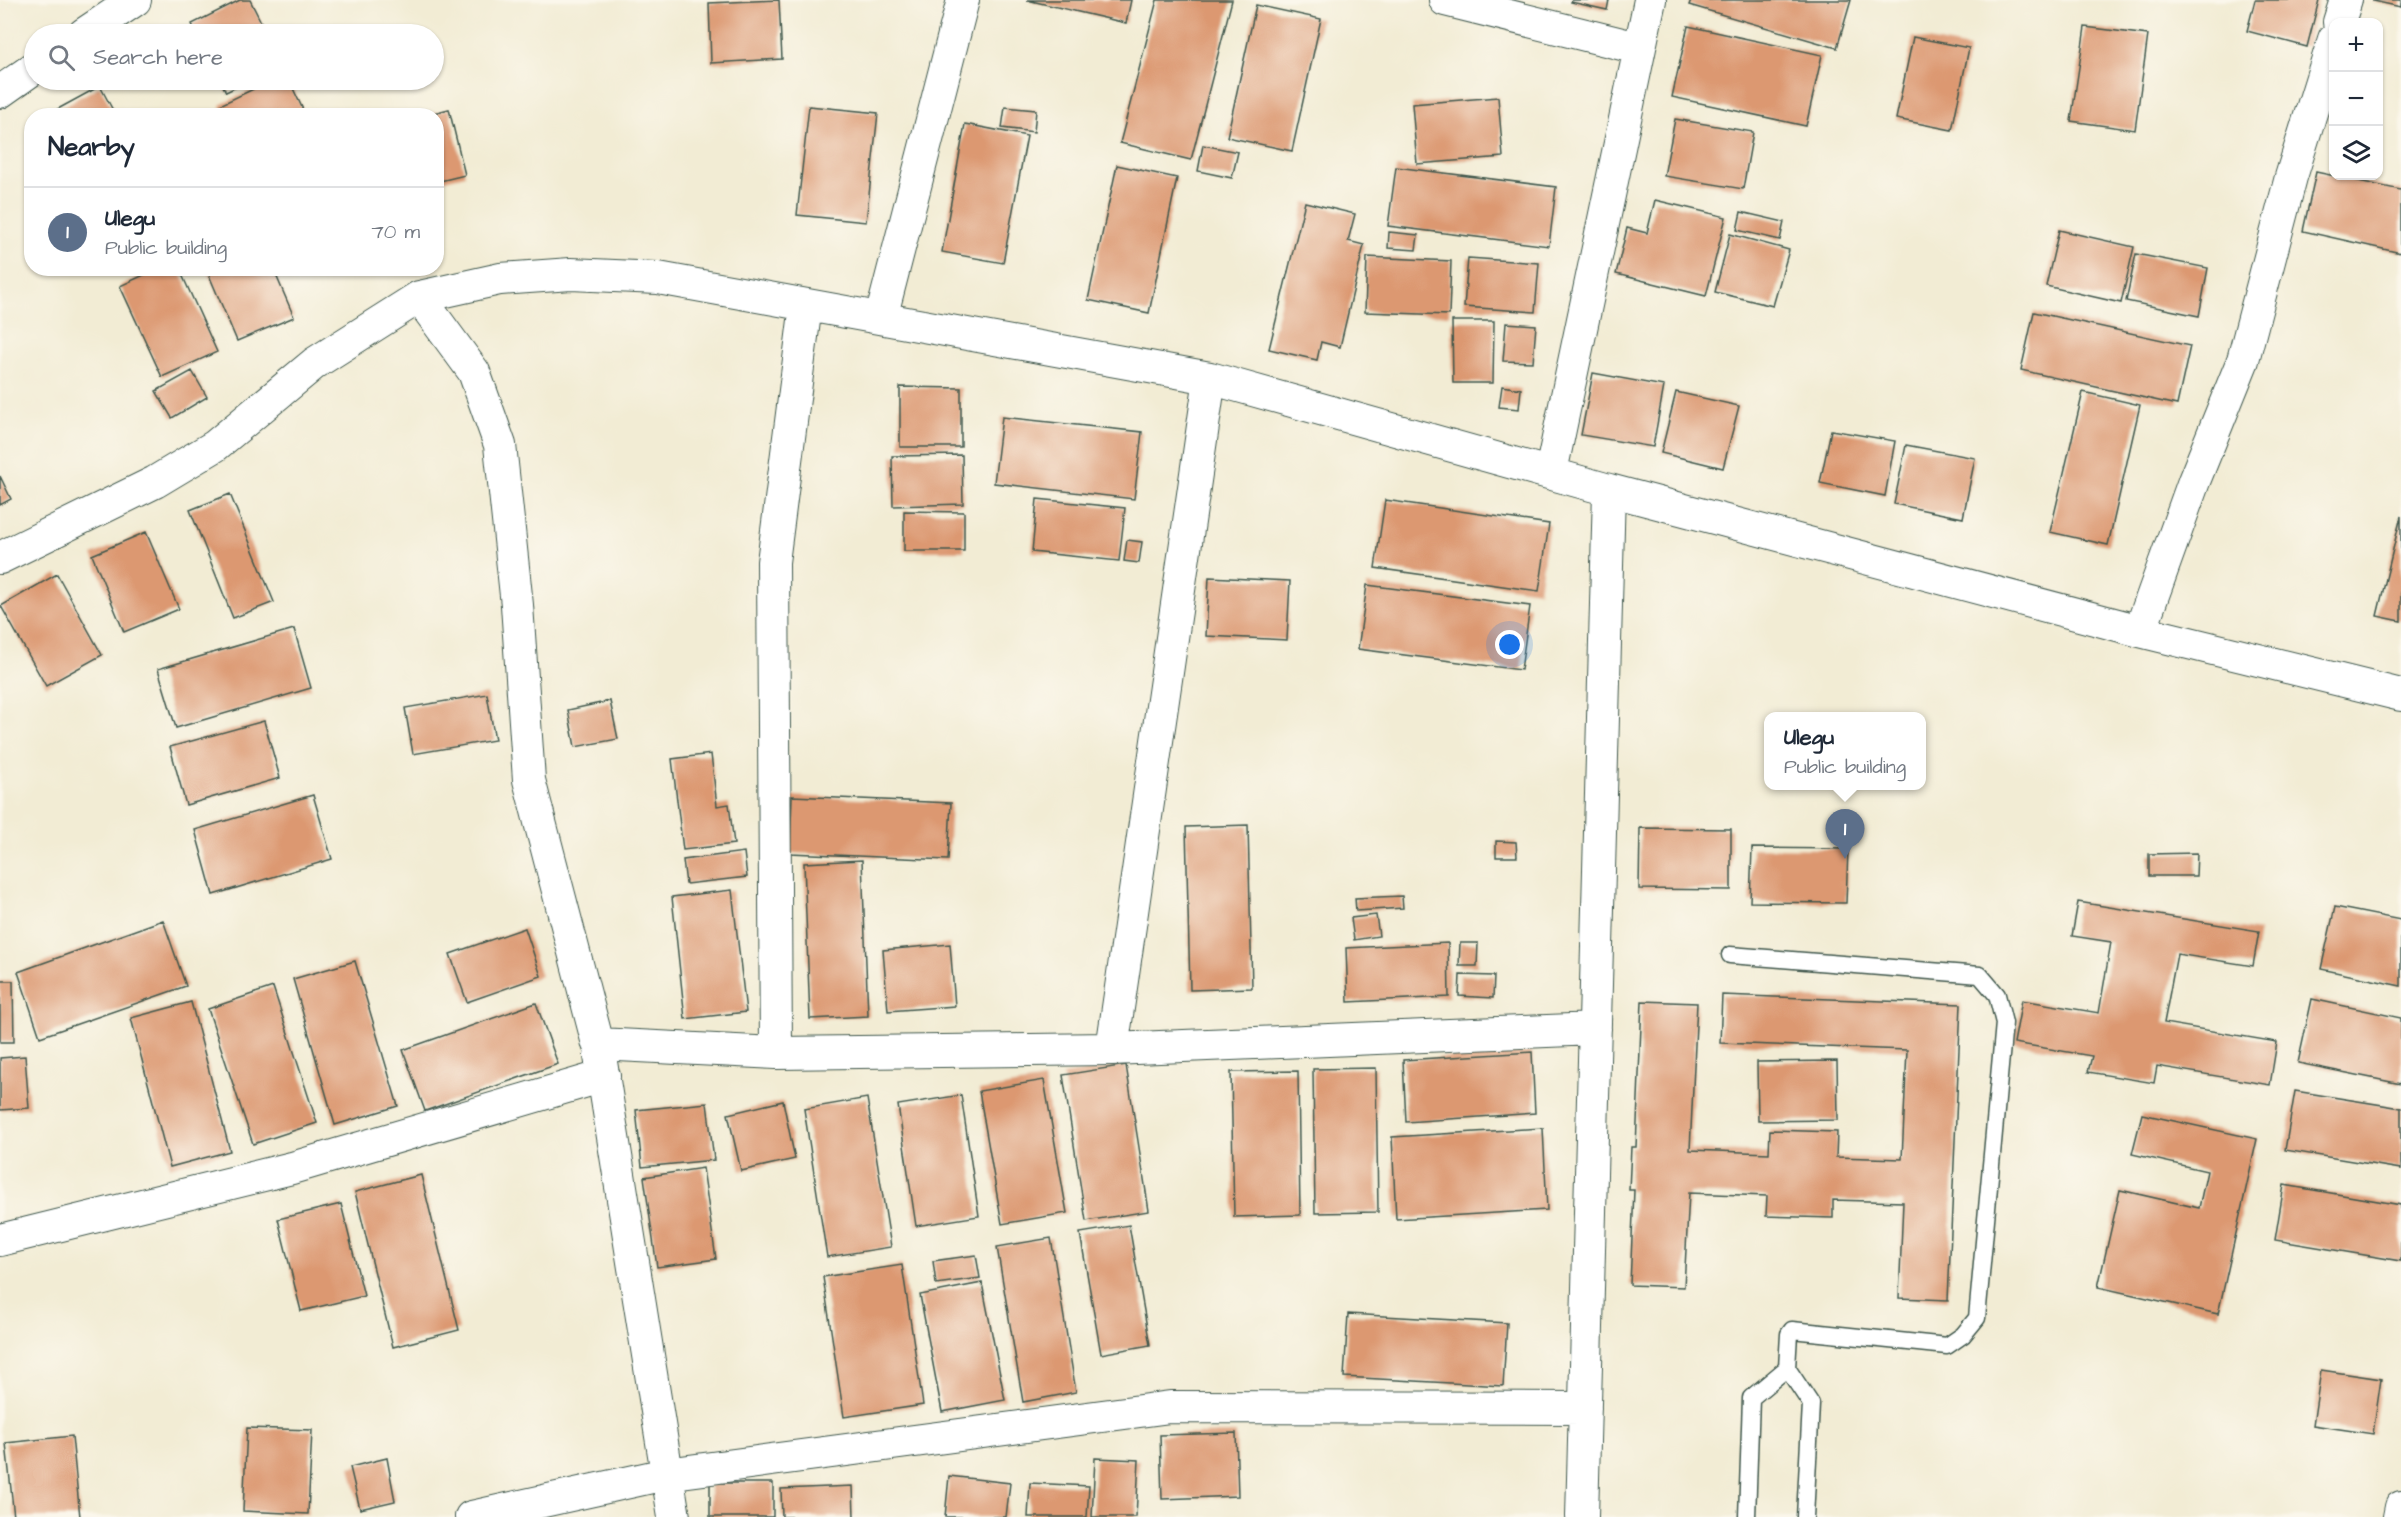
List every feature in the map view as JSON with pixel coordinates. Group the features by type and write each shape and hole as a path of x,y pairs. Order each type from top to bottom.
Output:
{"street":[{"path":"99,24 135,0"},
{"path":"881,318 963,0"},
{"path":"1445,0 1638,48"},
{"path":"1551,472 1638,48 1650,0"},
{"path":"2340,18 2346,0"},
{"path":"2140,631 2194,480 2243,360 2291,177 2329,55"},
{"path":"0,92 24,75"},
{"path":"0,558 155,482 214,446 315,363 419,297 500,279 571,274 658,279 1210,378 1609,490 2140,631 2401,695"},
{"path":"419,297 474,372 500,445 517,605 529,780 598,1044 674,1517"},
{"path":"776,1053 773,562 806,305"},
{"path":"1112,1049 1210,378"},
{"path":"1582,1517 1609,490"},
{"path":"598,1044 776,1053 1112,1049 1594,1029"},
{"path":"0,1240 291,1168 604,1076"},
{"path":"471,1517 666,1474 1170,1407 1585,1408"},
{"path":"2399,1517 2401,1507"}],"lane":[{"path":"1730,955 1980,975 1997,995 2004,1023 1977,1318 1963,1335 1947,1346 1796,1329 1790,1334 1787,1368 1811,1404 1805,1517"},
{"path":"1748,1517 1751,1398 1787,1368"}],"building":[{"path":"240,0 250,0 262,24 192,24"},
{"path":"779,0 782,59 711,63 709,3"},
{"path":"1027,0 1131,0 1126,23"},
{"path":"1157,0 1232,0 1191,160 1120,143"},
{"path":"1572,0 1609,0 1607,10 1571,2"},
{"path":"1691,0 1851,0 1837,48 1689,5"},
{"path":"2255,0 2319,0 2307,47 2247,31"},
{"path":"2401,0 2401,7 2373,1"},
{"path":"1256,5 1321,19 1292,151 1227,137"},
{"path":"1688,26 1822,55 1806,126 1672,97"},
{"path":"2085,27 2148,35 2135,130 2071,121"},
{"path":"1913,37 1969,48 1952,130 1896,119"},
{"path":"93,90 102,90 112,108 60,108"},
{"path":"251,90 294,90 302,108 222,108 220,105"},
{"path":"1498,97 1503,157 1417,164 1412,104"},
{"path":"809,106 878,113 866,222 797,215"},
{"path":"1005,107 1036,110 1034,132 1002,128"},
{"path":"449,109 465,175 444,180 444,110"},
{"path":"1675,119 1753,132 1743,189 1664,176"},
{"path":"965,124 1027,136 1003,263 942,252"},
{"path":"1203,145 1238,152 1232,178 1198,171"},
{"path":"1117,165 1177,178 1149,313 1088,300"},
{"path":"1396,167 1556,187 1549,246 1388,226"},
{"path":"2316,172 2329,175 2329,180 2354,180 2401,190 2401,253 2303,231"},
{"path":"1655,200 1726,217 1706,296 1616,274 1627,228 1647,233"},
{"path":"1305,202 1355,214 1348,241 1364,245 1340,347 1321,342 1317,360 1269,349"},
{"path":"1741,212 1784,222 1780,240 1737,230"},
{"path":"2059,230 2134,247 2121,303 2046,286"},
{"path":"1389,232 1418,235 1416,250 1388,248"},
{"path":"1730,234 1789,250 1773,306 1715,292"},
{"path":"2136,254 2208,268 2199,316 2126,301"},
{"path":"1367,257 1451,261 1449,315 1365,312"},
{"path":"1468,258 1539,263 1535,312 1464,307"},
{"path":"142,276 183,276 217,352 162,377 120,286"},
{"path":"209,276 276,276 294,317 237,341"},
{"path":"2034,312 2190,346 2177,405 2021,370"},
{"path":"1452,321 1494,321 1493,383 1453,383"},
{"path":"1506,323 1536,325 1533,362 1503,361"},
{"path":"192,371 207,397 172,418 156,391"},
{"path":"1593,373 1664,386 1653,447 1581,435"},
{"path":"1502,386 1521,389 1519,409 1499,407"},
{"path":"900,387 961,388 961,447 900,447"},
{"path":"1676,392 1739,406 1723,468 1661,453"},
{"path":"2083,392 2140,405 2108,545 2050,532"},
{"path":"1002,417 1142,432 1134,499 994,483"},
{"path":"1831,430 1895,441 1885,496 1820,483"},
{"path":"1906,445 1975,458 1963,518 1894,504"},
{"path":"962,455 963,504 893,506 892,456"},
{"path":"0,476 11,499 0,505"},
{"path":"230,494 274,602 233,618 190,510"},
{"path":"1037,499 1125,508 1119,561 1032,552"},
{"path":"1385,500 1549,524 1539,591 1375,568"},
{"path":"904,511 964,512 964,551 904,551"},
{"path":"2401,516 2401,621 2377,616"},
{"path":"146,532 179,609 124,632 92,555"},
{"path":"1127,540 1142,542 1139,563 1124,561"},
{"path":"57,574 102,655 46,686 1,606"},
{"path":"1209,577 1290,581 1287,640 1206,636"},
{"path":"1367,585 1530,606 1521,670 1358,649"},
{"path":"294,629 311,688 176,728 158,669"},
{"path":"487,694 495,740 413,754 405,708"},
{"path":"610,701 618,739 575,747 568,710"},
{"path":"264,721 280,778 186,805 170,747"},
{"path":"711,754 717,806 729,804 734,844 683,850 672,759"},
{"path":"313,795 332,859 213,895 195,830"},
{"path":"792,796 951,803 948,860 790,853"},
{"path":"1248,825 1252,988 1190,990 1186,827"},
{"path":"1640,828 1731,829 1731,890 1639,889"},
{"path":"1496,841 1516,842 1517,857 1496,857"},
{"path":"1752,848 1848,849 1846,903 1750,902"},
{"path":"744,852 747,877 686,884 683,860"},
{"path":"2197,853 2196,876 2149,876 2149,854"},
{"path":"862,860 868,1016 810,1019 804,863"},
{"path":"732,890 746,1012 685,1019 672,897"},
{"path":"1402,896 1403,908 1356,911 1355,898"},
{"path":"2078,902 2259,931 2253,966 2177,954 2164,1023 2277,1042 2270,1085 2157,1066 2154,1083 2088,1072 2092,1056 2014,1043 2022,1000 2099,1013 2111,942 2072,936"},
{"path":"2335,907 2401,920 2401,986 2321,969"},
{"path":"1376,915 1379,936 1354,940 1351,918"},
{"path":"163,920 186,986 40,1037 18,972"},
{"path":"525,928 541,976 467,1002 450,954"},
{"path":"1448,943 1449,997 1348,1002 1346,948"},
{"path":"1460,943 1478,943 1477,966 1459,966"},
{"path":"950,944 955,1006 888,1011 883,950"},
{"path":"355,961 398,1106 335,1125 293,979"},
{"path":"1460,975 1494,976 1493,998 1459,996"},
{"path":"0,981 13,981 14,1042 0,1042"},
{"path":"273,987 317,1123 253,1144 208,1009"},
{"path":"1722,995 1961,1004 1948,1300 1899,1298 1903,1202 1833,1200 1833,1218 1766,1216 1767,1196 1689,1193 1684,1287 1630,1285 1634,1190 1629,1190 1631,1147 1636,1147 1642,1001 1697,1003 1690,1150 1769,1153 1770,1130 1837,1132 1836,1157 1902,1159 1907,1050 1720,1043"},
{"path":"2312,999 2401,1018 2401,1084 2298,1063"},
{"path":"191,1002 230,1151 170,1167 131,1018"},
{"path":"536,1003 558,1064 425,1111 403,1050"},
{"path":"1532,1052 1535,1113 1406,1122 1403,1060"},
{"path":"25,1056 29,1108 0,1110 0,1058"},
{"path":"1837,1061 1838,1120 1758,1121 1757,1062"},
{"path":"1126,1065 1149,1211 1086,1221 1063,1075"},
{"path":"1376,1068 1378,1212 1315,1213 1313,1069"},
{"path":"1298,1071 1300,1215 1234,1217 1231,1072"},
{"path":"1044,1080 1067,1213 1002,1224 979,1091"},
{"path":"2295,1091 2401,1108 2401,1169 2285,1150"},
{"path":"961,1095 979,1216 916,1226 898,1105"},
{"path":"867,1098 891,1247 827,1257 804,1109"},
{"path":"783,1101 795,1159 741,1171 728,1114"},
{"path":"707,1103 714,1160 642,1167 636,1110"},
{"path":"2142,1114 2257,1139 2218,1314 2098,1287 2120,1190 2199,1208 2207,1171 2132,1154"},
{"path":"1543,1128 1547,1210 1396,1219 1392,1137"},
{"path":"703,1168 716,1259 657,1267 644,1177"},
{"path":"421,1175 459,1330 393,1347 355,1192"},
{"path":"2284,1185 2401,1205 2401,1261 2275,1240"},
{"path":"341,1204 364,1296 301,1311 278,1219"},
{"path":"1129,1225 1150,1345 1101,1354 1080,1233"},
{"path":"1051,1238 1076,1392 1023,1402 997,1247"},
{"path":"976,1255 980,1278 936,1284 933,1261"},
{"path":"902,1265 923,1405 844,1417 823,1277"},
{"path":"982,1283 1005,1400 942,1412 920,1295"},
{"path":"1348,1314 1507,1323 1503,1386 1344,1377"},
{"path":"2321,1370 2381,1379 2373,1434 2313,1425"},
{"path":"247,1428 312,1430 308,1514 243,1511"},
{"path":"1236,1433 1238,1496 1162,1499 1160,1435"},
{"path":"72,1436 80,1517 14,1517 6,1443"},
{"path":"387,1458 395,1501 360,1509 350,1467"},
{"path":"1095,1458 1139,1460 1136,1517 1092,1517"},
{"path":"949,1476 1010,1483 1006,1517 945,1517"},
{"path":"710,1483 773,1483 773,1517 710,1517"},
{"path":"1030,1483 1089,1486 1087,1517 1028,1517"},
{"path":"853,1486 854,1517 782,1517 781,1489"}],"place":[{"name":"Ulegu","path":"1845,859"}]}
